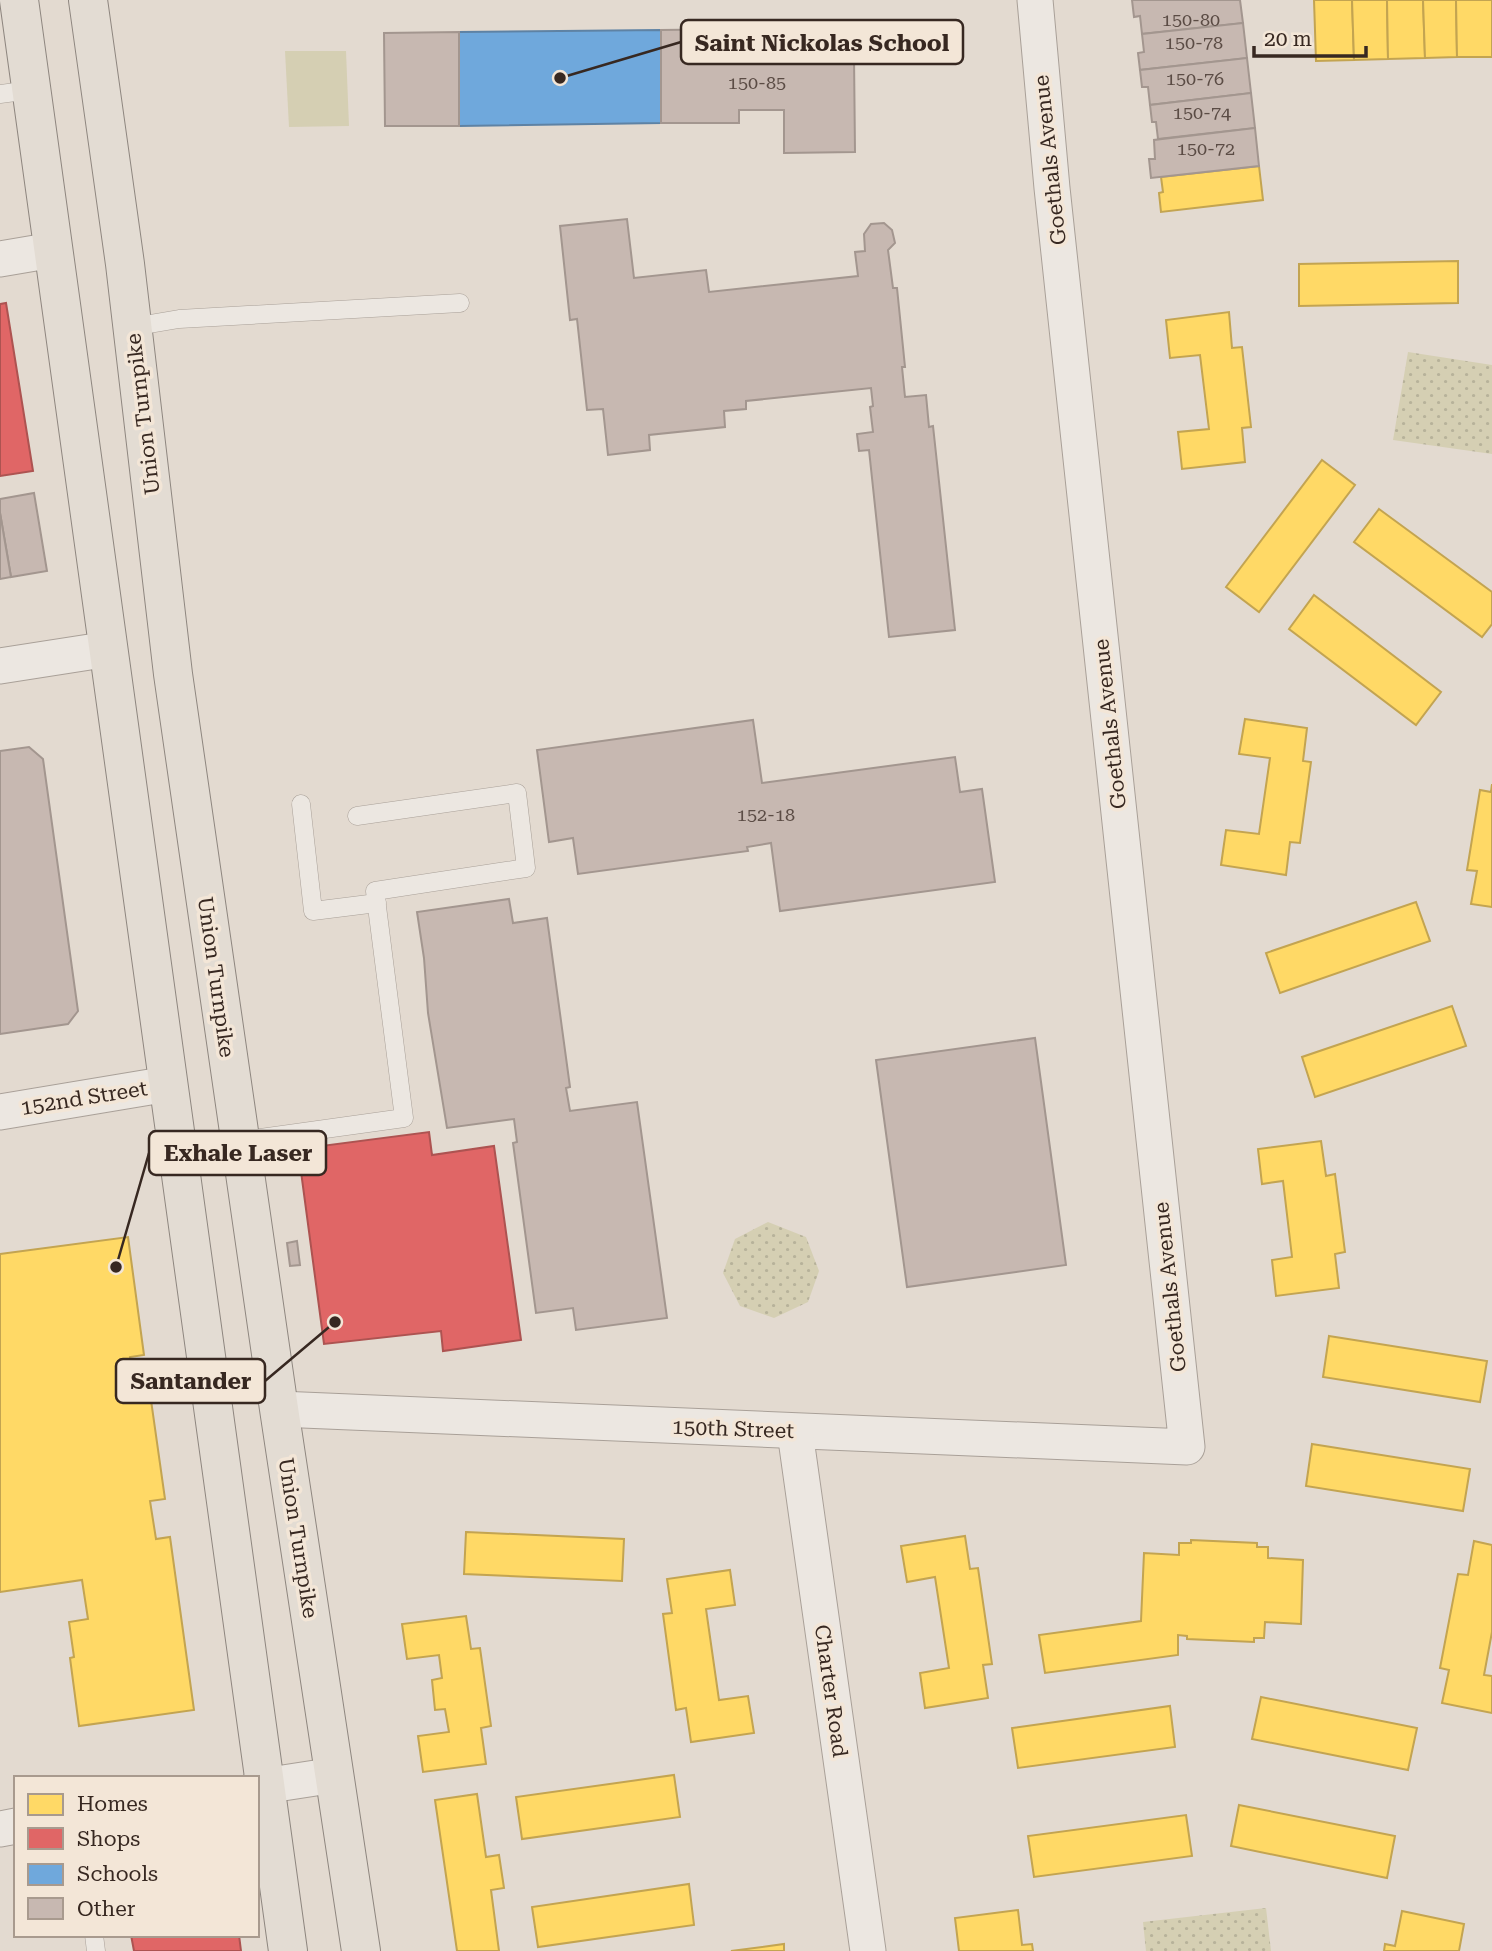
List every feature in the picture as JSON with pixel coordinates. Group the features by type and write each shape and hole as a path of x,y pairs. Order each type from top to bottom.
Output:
{"main road":[{"path":"19,0 15,92 53,250 110,649 261,1786 288,1951"},
{"name":"Union Turnpike","path":"88,0 132,327 173,674 239,1141 361,1951"}],"street":[{"name":"Goethals Avenue","path":"1035,0 1052,188 1187,1447"},
{"path":"0,259 53,250"},
{"path":"0,666 110,649"},
{"name":"152nd Street","path":"0,1112 168,1084"},
{"name":"150th Street","path":"279,1409 1187,1447"},
{"name":"Charter Road","path":"795,1432 868,1951"},
{"path":"261,1786 335,1775"}],"lane":[{"path":"132,327 179,319 460,303"},
{"path":"239,1141 404,1118 375,891 526,868 517,793 357,816"},
{"path":"302,804 313,911 377,903"}],"shaded area":[{"path":"285,51 346,51 349,126 289,127"},
{"path":"1408,352 1492,365 1492,454 1393,440"},
{"path":"768,1222 806,1237 819,1271 808,1302 774,1318 740,1306 723,1273 735,1239"},
{"path":"1266,1908 1271,1951 1146,1951 1143,1922"}],"building: Homes":[{"path":"1314,0 1352,0 1354,60 1316,61"},
{"path":"1352,0 1387,0 1388,59 1354,60"},
{"path":"1387,0 1423,0 1425,58 1388,59"},
{"path":"1423,0 1456,0 1457,57 1425,58"},
{"path":"1456,0 1492,0 1492,57 1457,57"},
{"path":"1259,166 1263,200 1161,212 1161,177"},
{"path":"1458,261 1458,303 1299,306 1299,264"},
{"path":"1229,312 1232,348 1242,347 1251,427 1242,428 1245,462 1182,469 1178,432 1209,429 1200,355 1170,358 1166,320"},
{"path":"1322,460 1355,485 1259,612 1226,587"},
{"path":"1379,509 1492,592 1492,624 1482,637 1354,542"},
{"path":"1314,595 1441,692 1416,725 1289,629"},
{"path":"1245,719 1307,728 1303,761 1311,762 1300,843 1290,842 1286,875 1221,865 1226,830 1259,834 1270,758 1239,754"},
{"path":"1492,784 1492,907 1471,904 1477,871 1467,870 1480,790 1491,792"},
{"path":"1416,902 1430,941 1280,993 1266,953"},
{"path":"1452,1006 1466,1046 1315,1097 1302,1057"},
{"path":"1321,1141 1326,1176 1335,1174 1345,1252 1335,1254 1339,1288 1276,1296 1272,1260 1292,1257 1283,1181 1262,1184 1258,1149"},
{"path":"128,1237 144,1355 130,1357 135,1394 150,1393 165,1499 150,1501 156,1539 170,1537 194,1710 79,1726 70,1658 74,1657 69,1622 88,1619 82,1580 0,1592 0,1254"},
{"path":"1329,1336 1487,1361 1480,1402 1323,1377"},
{"path":"1312,1444 1470,1469 1463,1511 1306,1486"},
{"path":"466,1532 624,1539 622,1581 464,1574"},
{"path":"965,1536 970,1569 978,1568 992,1664 983,1665 988,1698 925,1708 920,1673 949,1668 935,1577 907,1582 901,1546"},
{"path":"1191,1540 1257,1543 1257,1547 1268,1547 1268,1558 1303,1560 1301,1624 1265,1622 1264,1638 1254,1638 1254,1642 1187,1639 1187,1636 1178,1635 1178,1655 1045,1673 1039,1635 1141,1621 1144,1553 1179,1555 1179,1543 1191,1543"},
{"path":"1474,1541 1492,1545 1492,1632 1484,1675 1492,1676 1492,1713 1442,1703 1449,1670 1440,1668 1458,1574 1468,1575"},
{"path":"730,1570 735,1605 706,1609 719,1700 748,1696 754,1733 691,1742 686,1708 676,1710 663,1614 672,1613 667,1579"},
{"path":"466,1616 471,1649 480,1648 491,1726 481,1728 486,1764 423,1772 418,1736 449,1732 445,1709 435,1710 432,1680 442,1678 439,1655 407,1659 402,1624"},
{"path":"1261,1697 1417,1728 1408,1770 1252,1739"},
{"path":"1170,1706 1175,1747 1018,1768 1012,1728"},
{"path":"674,1775 680,1817 522,1839 516,1797"},
{"path":"477,1794 486,1857 499,1855 504,1888 491,1890 499,1951 457,1951 435,1800"},
{"path":"1239,1805 1395,1836 1387,1878 1231,1846"},
{"path":"1186,1815 1192,1856 1034,1877 1028,1836"},
{"path":"689,1884 694,1925 538,1947 532,1907"},
{"path":"1018,1910 1022,1945 1032,1944 1033,1951 959,1951 955,1918"},
{"path":"1402,1911 1464,1924 1459,1951 1384,1951 1385,1944 1395,1946"},
{"path":"784,1944 784,1951 731,1951"}],"building: Shops":[{"path":"6,303 33,471 0,476 0,304"},
{"path":"429,1132 432,1155 494,1146 521,1340 443,1351 441,1331 324,1344 298,1149"},
{"path":"131,1937 239,1937 241,1951 134,1951"}],"building: Schools":[{"path":"661,30 661,123 459,126 459,32"}],"building: Other":[{"path":"1132,0 1240,0 1243,23 1142,34 1140,16 1134,17"},
{"path":"1243,23 1247,58 1140,70 1138,53 1144,52 1142,34"},
{"path":"740,29 741,39 839,38 838,30 853,29 862,37 862,48 854,56 855,152 784,153 784,110 739,110 739,123 661,123 661,30"},
{"path":"459,32 459,126 385,126 384,33"},
{"path":"1247,58 1251,93 1150,105 1148,87 1142,87 1140,70"},
{"path":"1251,93 1255,128 1158,139 1150,105"},
{"path":"1255,128 1259,166 1151,178 1149,159 1155,159 1154,140"},
{"path":"627,219 634,278 706,270 709,292 858,276 855,252 865,251 864,234 871,224 884,223 892,230 895,243 888,250 893,288 897,288 905,367 902,367 905,397 926,395 929,427 933,426 955,630 889,637 869,450 859,451 857,434 873,432 871,388 746,401 746,409 724,411 725,427 649,435 650,450 608,455 603,409 587,410 577,319 570,320 560,226"},
{"path":"34,493 47,571 11,577 0,499"},
{"path":"0,513 11,577 0,579"},
{"path":"753,720 762,783 955,757 960,792 982,789 995,882 780,911 771,843 747,847 748,851 578,874 573,838 549,842 537,750"},
{"path":"29,747 43,759 78,1011 68,1024 0,1034 0,751"},
{"path":"509,899 513,923 547,918 570,1087 566,1088 570,1111 637,1102 667,1318 576,1330 573,1308 536,1313 513,1143 517,1142 514,1119 447,1128 428,1013 417,912"},
{"path":"1035,1038 1066,1265 907,1287 876,1060"},
{"path":"297,1241 300,1265 290,1266 287,1243"}],"place":[{"name":"Saint Nickolas School","path":"560,78"},
{"name":"Exhale Laser","path":"116,1267"},
{"name":"Santander","path":"335,1322"}]}
